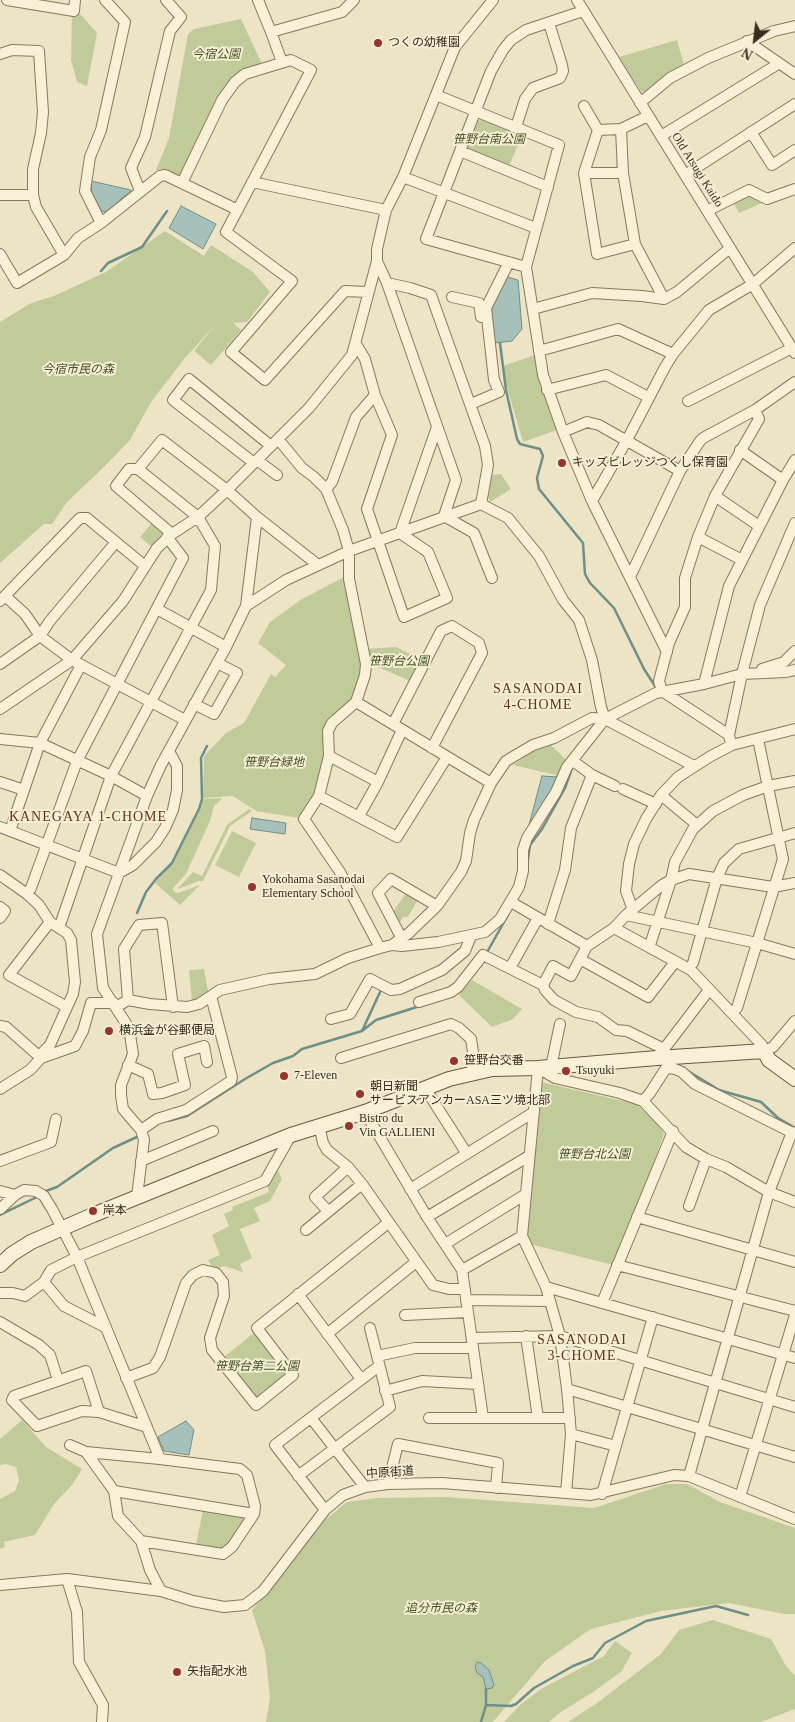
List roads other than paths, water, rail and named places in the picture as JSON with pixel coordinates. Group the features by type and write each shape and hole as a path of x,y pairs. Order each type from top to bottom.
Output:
{"street":[{"path":"7,0 31,2 74,11 75,0"},
{"path":"101,224 85,191 90,157 101,130 125,22 105,0"},
{"path":"140,191 131,168 145,136 170,31 181,17 166,0"},
{"path":"258,0 282,62"},
{"path":"271,32 342,12 354,0"},
{"path":"169,751 177,766 177,790 173,810 156,842 134,865 119,873 5,829 24,790 40,743 76,663 123,601 157,548 169,536 198,517 256,462 309,408 352,355 377,261 377,249 386,210 403,177 455,47 493,0"},
{"name":"Old Atsugi Kaido","path":"576,0 793,346"},
{"path":"526,267 426,239 491,71 503,50 511,40 526,30 583,11"},
{"path":"516,127 526,99 533,88 560,78 562,65 549,23"},
{"path":"640,103 670,78 708,58 774,31 795,26"},
{"path":"747,41 795,74"},
{"path":"0,54 12,50 39,51 43,112 42,133 33,169 32,195 36,207 64,255"},
{"path":"182,183 222,100 235,82 245,74 291,60 311,70 226,232 292,281 231,352 265,380 345,291 368,292"},
{"path":"661,136 778,64"},
{"path":"436,95 559,145 526,267 543,375 563,432 592,501 668,652"},
{"path":"685,175 795,104"},
{"path":"584,106 598,130 584,173 597,254 635,244"},
{"path":"598,130 621,129 648,116"},
{"path":"621,129 623,173 635,244 664,299"},
{"path":"751,132 772,165 795,150"},
{"path":"460,151 548,187"},
{"path":"584,173 623,173"},
{"path":"0,254 17,283 64,255 78,238 101,224 140,191 160,176 165,175 238,210"},
{"path":"403,177 536,228"},
{"path":"252,182 386,210"},
{"path":"707,211 749,190 767,200 795,189"},
{"path":"0,195 32,195"},
{"path":"533,309 592,293 664,299 678,292 730,248"},
{"path":"592,501 673,354 709,310 753,284 795,248"},
{"path":"377,261 387,283 456,480 444,516"},
{"path":"471,404 498,392 494,380 486,308 510,262"},
{"path":"387,283 410,288 431,296 485,446 488,466 481,504"},
{"path":"452,297 479,303 485,350 491,349"},
{"path":"539,351 618,329 673,354"},
{"path":"356,344 365,359 375,395 392,435 367,509 404,617 447,598 428,552 400,533"},
{"path":"688,401 793,346"},
{"path":"547,390 606,375 648,397"},
{"path":"277,475 256,462 172,400 189,379 274,443 314,477 326,490 343,530 349,551 349,579 366,664 365,675 356,702 332,723 328,731 329,756 319,796 304,819 340,872 380,948"},
{"path":"630,577 680,471 703,438 755,410 795,382"},
{"path":"326,490 332,482 356,417 375,395"},
{"path":"730,740 662,692 659,681 669,643 685,607 685,578 698,537 715,496 759,419 755,410"},
{"path":"563,432 587,422 599,425 680,471"},
{"path":"400,533 438,427"},
{"path":"138,469 162,440 227,490 257,517 318,565"},
{"path":"740,450 783,480"},
{"path":"704,684 729,586 795,460"},
{"path":"27,894 31,888 77,761 183,558 169,536 116,486 129,469 138,469 198,517 215,546 211,590 111,776 82,859 55,925 9,975 67,1007"},
{"path":"715,496 759,526"},
{"path":"246,606 286,580 349,551 481,504 508,518 562,600 579,620 592,660 600,706 605,719"},
{"path":"444,516 474,533 492,578"},
{"path":"137,1197 144,1140 141,1130 123,1108 121,1085 133,1054 129,1028 104,988 97,934 147,796 246,606 257,517"},
{"path":"145,566 87,518 80,518 2,599 25,614 40,636 76,663 185,720"},
{"path":"730,740 742,674 760,605 795,523"},
{"path":"698,537 742,560"},
{"path":"0,664 40,636 48,622 116,542"},
{"path":"157,609 226,647"},
{"path":"359,816 378,782 397,727 441,631 452,626 479,643 482,653 432,748"},
{"path":"760,672 763,669 784,662 795,651"},
{"path":"0,709 76,663"},
{"path":"194,704 214,714 237,674 217,663"},
{"path":"41,1058 75,1046 83,1031 91,1003 115,1005 128,1000 172,1007 187,1007 199,1004 220,990 269,979 315,974 348,958 380,948 471,936 486,932 500,919 522,880 525,843 556,792 567,767 605,719 662,692 742,674 795,670"},
{"path":"356,702 491,783"},
{"path":"392,945 437,906 461,872 466,861 474,820 491,783 506,761 533,745 554,738 592,718 605,719 694,766"},
{"path":"629,912 626,891 629,864 634,844 658,800 678,777 730,740 758,739 795,729"},
{"path":"0,739 40,743 111,776 147,796"},
{"path":"737,1008 783,859 758,739"},
{"path":"329,756 378,782"},
{"path":"319,796 397,837 447,756"},
{"path":"573,761 592,776 619,788 658,800 697,825"},
{"path":"548,924 565,870 572,828 592,776"},
{"path":"651,942 675,862 693,829 713,811 742,795 768,786 795,780"},
{"path":"0,782 24,790"},
{"path":"694,963 716,878 724,864 739,849 795,833"},
{"path":"543,985 553,966 571,976 587,946 614,928 629,912 671,880 689,874 773,887 795,883"},
{"path":"0,875 27,894 39,905 55,925 67,933 72,940 75,982 73,994 50,1045 43,1052 41,1058 30,1070 0,1089"},
{"path":"402,938 378,894 392,880 437,906"},
{"path":"511,902 587,946"},
{"path":"0,907 5,911 0,918"},
{"path":"629,912 657,922 757,943 795,954"},
{"path":"510,968 538,918"},
{"path":"128,1000 124,949 139,924 162,923 172,1007"},
{"path":"614,928 691,970 762,1045 769,1060 795,1079"},
{"path":"331,1019 350,1014 370,979 390,990 400,989 442,970 465,951 471,936"},
{"path":"419,1002 451,992 458,987 483,955 543,985 554,1000 576,1012 598,1017 616,1030 627,1031 695,1084 794,1133 769,1192 690,1476"},
{"path":"580,959 648,997 674,962"},
{"path":"643,1101 650,1093 663,1058 709,990"},
{"path":"141,1130 157,1118 186,1110 231,1081 232,1077 210,996"},
{"path":"0,1265 12,1254 32,1242 137,1197 291,1135 365,1112 449,1079 492,1069 764,1051 773,1047 795,1020"},
{"path":"341,1058 452,1024 471,1039 473,1052 472,1074"},
{"path":"560,1024 544,1067 534,1112 522,1236 546,1287 560,1336 571,1434 566,1493"},
{"path":"0,1026 6,1027 41,1058"},
{"path":"128,1066 148,1074 153,1094 185,1085 178,1054 204,1046 207,1062"},
{"path":"544,1067 555,1078 620,1093 643,1101 686,1147 769,1192 795,1202"},
{"path":"425,1088 467,1154"},
{"path":"365,1112 427,1217 462,1270 483,1418"},
{"path":"410,1189 534,1112"},
{"path":"0,1161 51,1142 56,1119"},
{"path":"319,1125 322,1143 327,1150 348,1167 362,1184 433,1285 449,1289 465,1289"},
{"path":"140,1161 213,1131"},
{"path":"602,1303 673,1131"},
{"path":"0,1293 24,1296 44,1282 51,1270 76,1257 265,1181 291,1135"},
{"path":"427,1217 529,1156"},
{"path":"689,1206 706,1159"},
{"path":"328,1211 315,1197 348,1167"},
{"path":"306,1230 362,1184"},
{"path":"0,1209 15,1195 24,1190 36,1191 44,1196 63,1228 76,1257 160,1459"},
{"path":"0,1191 15,1195"},
{"path":"444,1244 526,1194"},
{"path":"638,1217 795,1262"},
{"path":"126,1378 153,1368 160,1357 186,1283 193,1275 204,1270 216,1273 223,1282 224,1296 210,1338 212,1350 256,1405 293,1374 257,1328 388,1223"},
{"path":"462,1270 522,1236"},
{"path":"327,1334 416,1262"},
{"path":"618,1265 795,1310"},
{"path":"44,1282 64,1306 105,1328"},
{"path":"546,1287 795,1358"},
{"path":"298,1294 361,1379"},
{"path":"466,1300 549,1301"},
{"path":"405,1315 468,1312"},
{"path":"740,1497 795,1315"},
{"path":"602,1494 653,1317"},
{"path":"0,1322 39,1345 50,1356 58,1380"},
{"path":"298,1476 390,1407 370,1328"},
{"path":"526,1336 538,1418"},
{"path":"325,1510 275,1445 361,1379 378,1361 415,1348 526,1336 560,1336 795,1407"},
{"path":"99,1412 86,1371 14,1396 12,1400 37,1426 82,1411 99,1412 147,1427"},
{"path":"385,1391 422,1381 478,1384"},
{"path":"567,1388 795,1457"},
{"path":"311,1418 365,1487"},
{"path":"429,1418 570,1418"},
{"path":"571,1434 616,1446"},
{"path":"388,1484 398,1444 498,1463 496,1488"},
{"path":"70,1446 86,1452 240,1469 247,1475 255,1506 254,1514 232,1548 223,1554 141,1541"},
{"path":"86,1452 114,1491 118,1516 141,1541 150,1570 161,1591"},
{"name":"中原街道","path":"1,1584 67,1579 161,1591 192,1601 224,1608 245,1605 263,1591 325,1510 343,1495 365,1487 388,1484 442,1483 591,1495 602,1494 674,1475 690,1476 795,1520"},
{"path":"114,1491 254,1514"},
{"path":"67,1579 77,1612 79,1662 103,1705 102,1722"}],"water":[{"path":"91,181 131,190 107,212 101,211 92,194"},
{"path":"181,206 216,224 203,249 169,228"},
{"path":"507,277 518,280 522,329 512,341 495,343 491,308"},
{"path":"542,776 559,777 531,826 529,825"},
{"path":"252,818 286,823 285,834 250,829"},
{"path":"186,1421 194,1430 189,1455 164,1451 158,1437"},
{"path":"477,1662 489,1670 494,1685 492,1688 486,1689 483,1677 477,1673 475,1667"}],"waterway":[{"path":"101,271 108,263 142,247 167,211"},
{"path":"500,343 506,390 517,439 520,444 540,449 543,456 537,478 539,489 583,543 585,574 590,583 614,608 644,669 655,686"},
{"path":"137,913 146,892 172,863 199,809 202,799 201,758 207,746"},
{"path":"528,859 530,845 542,829 565,788 572,768"},
{"path":"486,954 508,915"},
{"path":"168,1121 187,1116 245,1079 273,1063 293,1056 302,1049 362,1031 381,990"},
{"path":"362,1031 376,1020 420,1006"},
{"path":"688,1071 719,1090 761,1102 778,1118 795,1128"},
{"path":"43,1192 57,1187 113,1148 139,1136"},
{"path":"0,1215 39,1196"},
{"path":"481,1722 486,1705 511,1706 516,1704 534,1688 573,1666 593,1658 605,1643 646,1621 716,1606 748,1615"},
{"path":"486,1689 486,1705"}],"place":[{"name":"つくの幼稚園","path":"378,43"},
{"name":"キッズビレッジつくし保育園","path":"562,463"},
{"name":"Yokohama Sasanodai Elementary School","path":"252,887"},
{"name":"横浜金が谷郵便局","path":"109,1031"},
{"name":"笹野台交番","path":"454,1061"},
{"name":"Tsuyuki","path":"566,1071"},
{"name":"7-Eleven","path":"284,1076"},
{"name":"朝日新聞 サービスアンカーASA三ツ境北部","path":"360,1094"},
{"name":"Bistro du Vin GALLIENI","path":"349,1126"},
{"name":"岸本","path":"93,1211"},
{"name":"矢指配水池","path":"177,1672"}],"district":[{"name":"SASANODAI 4-CHOME","path":"538,698"},
{"name":"KANEGAYA 1-CHOME","path":"88,817"},
{"name":"SASANODAI 3-CHOME","path":"582,1348"}],"park label":[{"name":"今宿公園","path":"216,55"},
{"name":"笹野台南公園","path":"489,140"},
{"name":"今宿市民の森","path":"78,370"},
{"name":"笹野台公園","path":"399,662"},
{"name":"笹野台緑地","path":"274,763"},
{"name":"笹野台北公園","path":"594,1155"},
{"name":"笹野台第二公園","path":"257,1367"},
{"name":"追分市民の森","path":"441,1609"}]}
